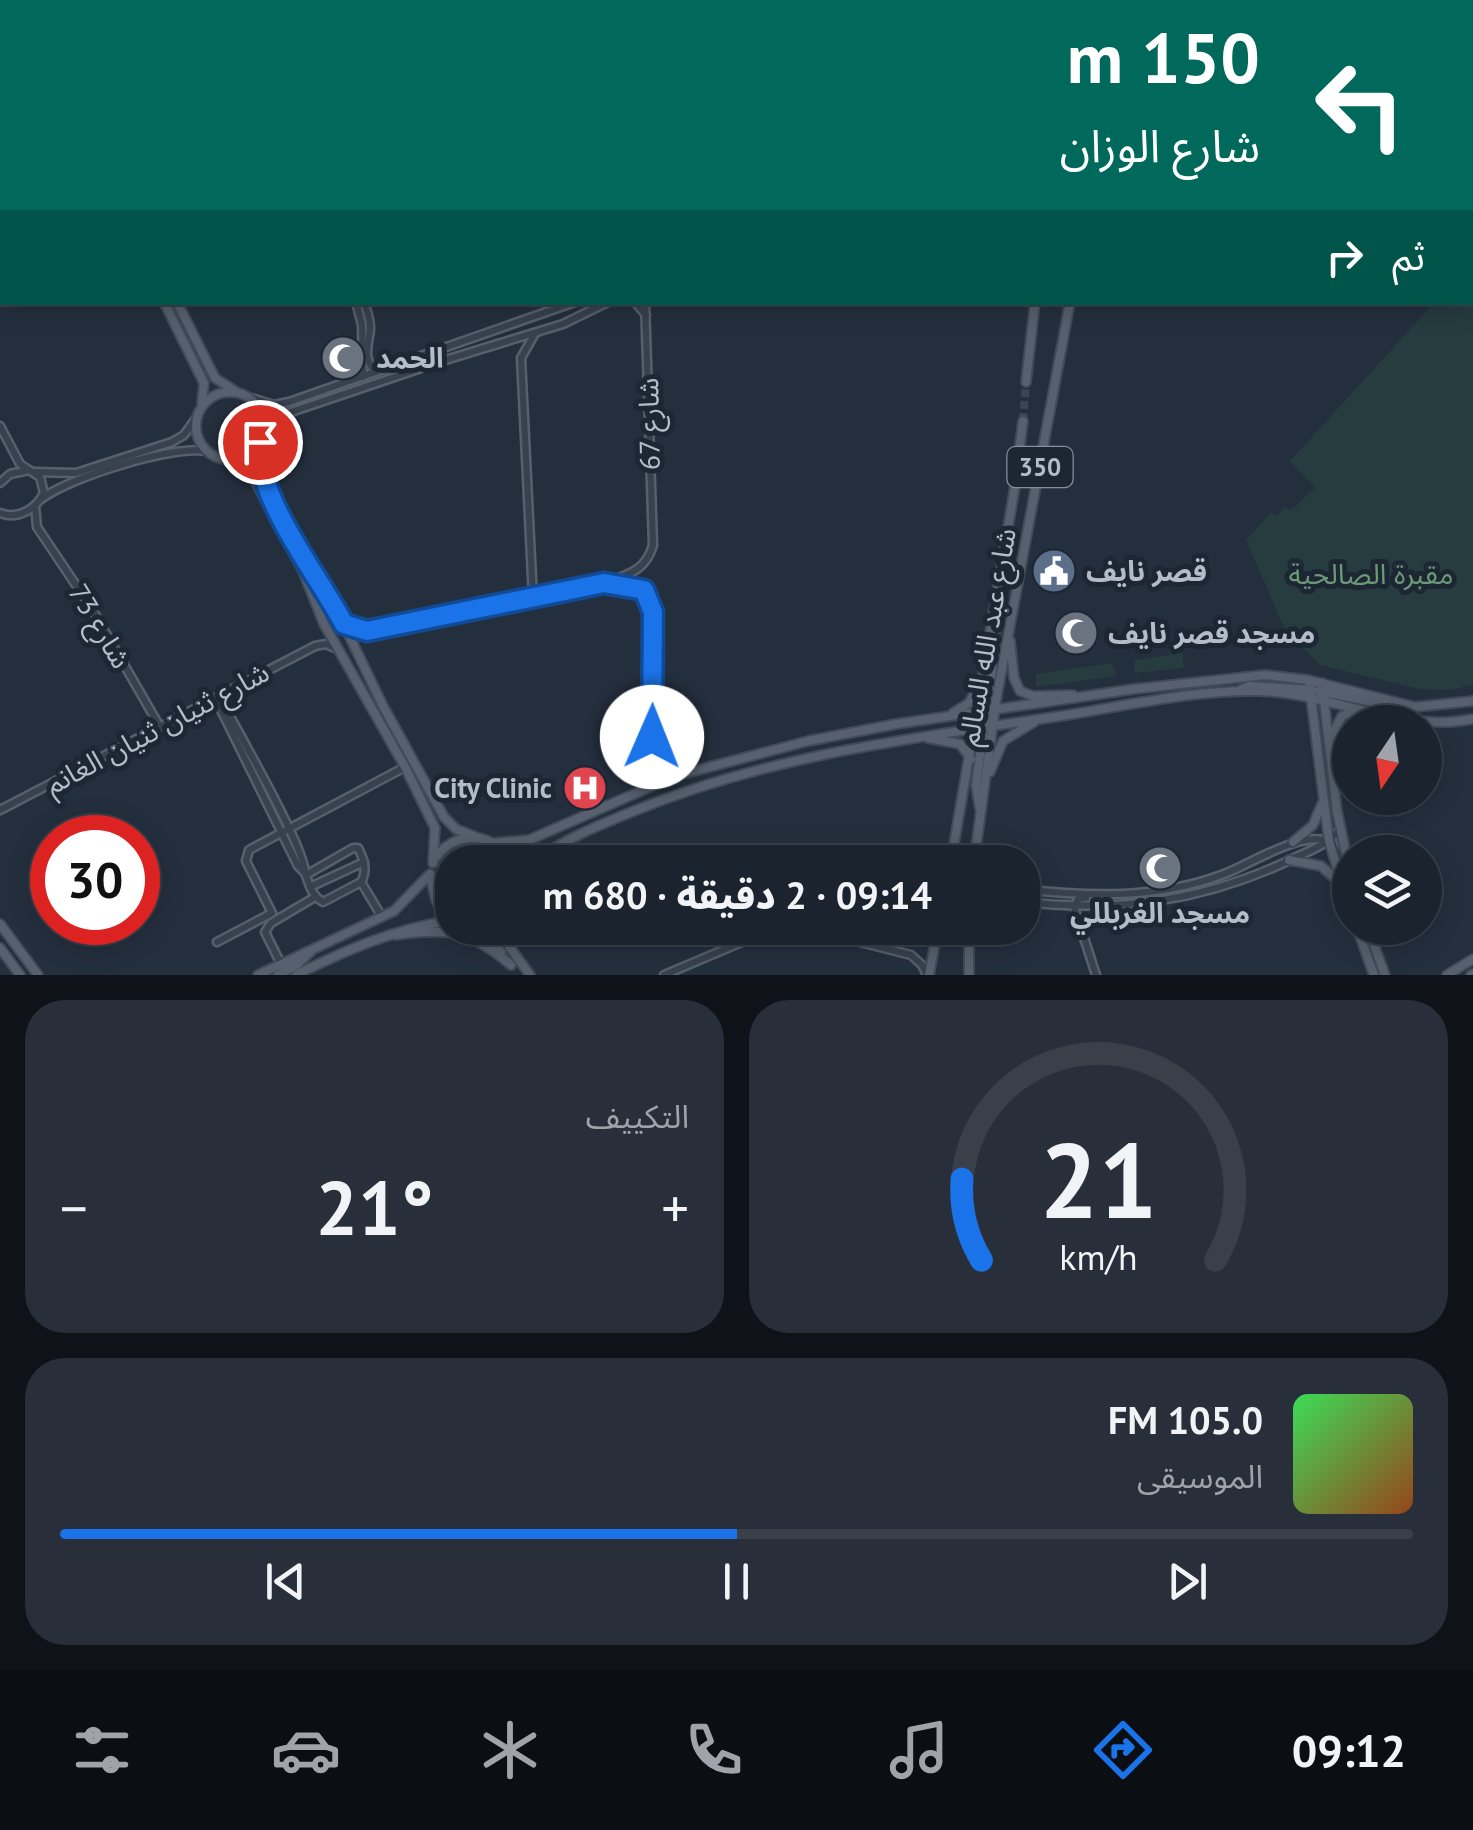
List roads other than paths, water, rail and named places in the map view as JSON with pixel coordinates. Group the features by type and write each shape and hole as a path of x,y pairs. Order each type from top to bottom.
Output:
{"main road":[{"path":"165,305 204,383 198,435 208,451 227,459 254,479 303,571 324,624 435,828 430,874 410,898 382,918 258,975"},
{"path":"178,305 215,378 243,395 262,413 261,475 310,568 331,599 444,817 456,829 476,837 494,843 529,840 676,776 818,738 1134,689 1240,676 1323,690 1351,705"},
{"path":"1026,382 1035,305"},
{"name":"شارع عبد الله السالم","path":"957,845 970,758 984,727 1009,632 1069,305"},
{"path":"198,414 216,395 243,395"},
{"name":"شارع عبد الله السالم","path":"976,845 984,791 987,656 1023,421"},
{"path":"227,459 246,455 261,438"},
{"path":"316,607 320,599 331,599"},
{"path":"986,712 996,642 994,615"},
{"path":"1009,632 1014,678 1020,691 1033,696 1102,694"},
{"path":"942,718 974,698 987,656"},
{"path":"354,678 363,678 368,671"},
{"path":"564,845 674,794 755,770 920,736 1238,691 1250,686 1323,690 1430,708 1473,701"},
{"path":"1063,715 1067,704 1134,689"},
{"path":"1310,690 1332,855"},
{"path":"1323,690 1332,759"},
{"path":"984,791 1003,741 1040,719"},
{"path":"1442,721 1470,721"},
{"path":"980,810 976,785 984,727"},
{"path":"920,736 958,743 970,758"},
{"path":"1330,742 1332,736"},
{"path":"1321,768 1332,767"},
{"path":"1293,842 1313,824 1323,800"},
{"path":"1338,815 1341,835"},
{"path":"433,863 452,842 476,837"},
{"path":"1289,860 1321,866 1332,876"},
{"path":"430,874 435,899"},
{"path":"296,975 367,940 435,922"},
{"path":"0,924 38,975"},
{"path":"367,940 453,931 482,942 512,965"},
{"path":"493,945 519,975"},
{"path":"509,945 530,975"},
{"path":"928,975 934,945"},
{"path":"969,975 970,945"},
{"path":"1363,945 1374,975"},
{"path":"1374,945 1385,975"},
{"path":"0,948 20,975"},
{"path":"278,975 297,965 314,948"},
{"path":"1447,975 1473,959"}],"street":[{"path":"357,305 362,325 363,377"},
{"path":"365,305 370,326 366,354 371,368 377,372"},
{"path":"243,395 274,405 566,305"},
{"path":"261,438 278,418 535,334 602,305"},
{"path":"638,305 647,316"},
{"name":"شارع 67","path":"604,583 640,568 650,557 652,545 645,305"},
{"path":"556,308 566,314 563,324"},
{"path":"475,334 472,346 482,351"},
{"path":"521,358 535,334"},
{"path":"503,344 514,346 521,358 533,598"},
{"path":"10,474 76,473 172,442 184,434 198,414"},
{"path":"0,426 18,459 32,471"},
{"path":"5,516 66,484 175,450 208,451"},
{"path":"0,483 18,459"},
{"name":"شارع 73","path":"32,471 42,481 37,527 92,609 160,727"},
{"path":"5,516 37,527"},
{"path":"344,624 367,631 604,583 637,586 651,602 652,763 660,773 676,776"},
{"path":"315,646 323,637 324,624"},
{"path":"315,646 326,644 338,649"},
{"name":"شارع ثنيان ثنيان الغانم","path":"0,810 315,646"},
{"path":"217,697 315,897 323,902 361,882"},
{"path":"217,942 272,913 246,857 253,847 405,767"},
{"path":"1040,903 1074,906 1168,901 1212,890 1289,860 1328,841 1340,829"},
{"path":"1074,906 1080,898 1165,890 1217,877 1293,842 1312,838 1328,841 1332,847"},
{"path":"306,874 358,848 364,862 361,882 382,918"},
{"path":"310,887 364,862"},
{"path":"1040,890 1122,895"},
{"path":"281,964 265,932 271,923 315,897"},
{"path":"1074,906 1096,975"},
{"path":"664,975 735,945"},
{"path":"874,945 917,960 928,975"},
{"path":"898,951 904,945"}],"tunnel":[{"path":"1023,421 1026,382"}],"place":[{"name":"الحمد","path":"343,358"},
{"name":"قصر نايف","path":"1054,571"},
{"name":"مسجد قصر نايف","path":"1076,633"},
{"name":"City Clinic","path":"585,788"},
{"name":"مسجد الغربللي","path":"1160,868"}],"park label":[{"name":"مقبرة الصالحية","path":"1371,574"}]}
